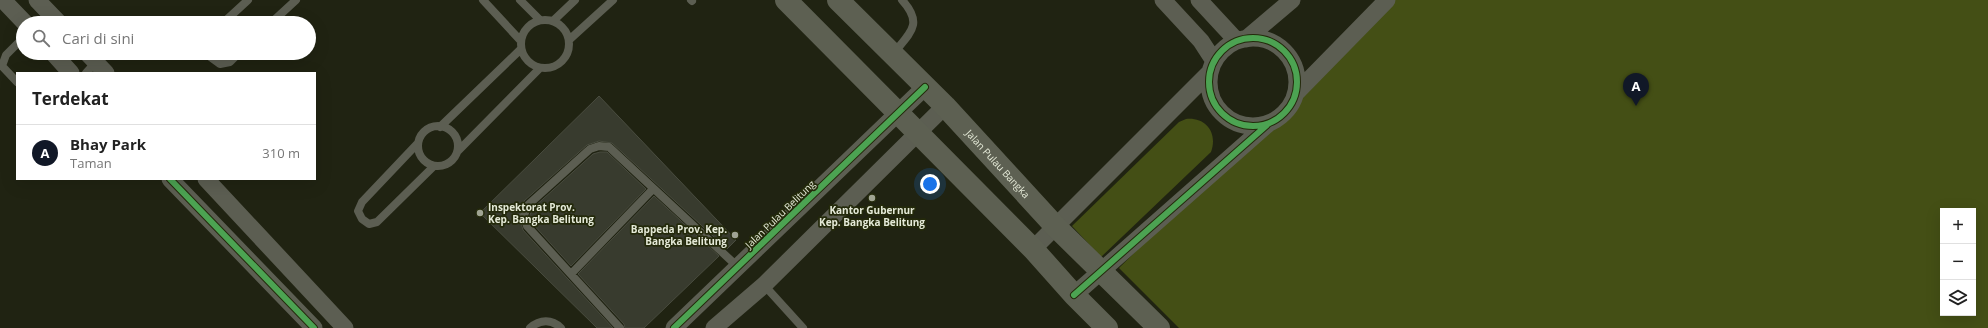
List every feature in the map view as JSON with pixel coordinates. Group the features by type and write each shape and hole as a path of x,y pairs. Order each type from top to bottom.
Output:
{"main road":[{"path":"786,0 1033,249 1074,295 1107,328"},
{"name":"Jalan Pulau Bangka","path":"838,0 945,106 1056,227 1102,270 1159,328"}],"street":[{"path":"3,0 18,16"},
{"path":"37,0 52,16"},
{"path":"1163,0 1201,40 1212,67 1208,81 1211,98 1215,106 1227,118 1243,125 1256,126 1268,124"},
{"path":"1199,0 1241,40 1263,39 1271,42 1285,52 1296,71 1296,92"},
{"path":"1033,249 1212,67 1222,50 1241,40 1292,0"},
{"path":"1074,295 1268,124 1276,120 1289,108 1296,92 1387,0"},
{"path":"59,60 70,72"},
{"name":"Jalan Pulau Belitung","path":"674,328 899,114 925,87"},
{"path":"714,328 764,285 917,132 945,106"},
{"path":"171,180 314,328"},
{"path":"207,180 345,328"}],"lane":[{"path":"231,16 248,0"},
{"path":"279,16 296,0"},
{"path":"483,0 520,40"},
{"path":"520,0 540,20"},
{"path":"553,21 575,0"},
{"path":"569,40 613,0"},
{"path":"892,54 913,30 915,21 911,10 902,0"},
{"path":"540,20 553,21 565,31 569,40 565,58 558,64 549,68 540,68 531,64 524,58 520,40 524,31 530,24 540,20"},
{"path":"16,45 6,55 2,66 16,81"},
{"path":"440,127 521,49"},
{"path":"214,60 220,64 230,62 232,60"},
{"path":"458,150 540,68"},
{"path":"418,143 422,158 427,163 434,166 442,166 449,163 455,158 458,150 458,143 450,130 440,127 426,130 418,143 362,202 358,211 362,219 369,224 377,222 434,166"},
{"path":"620,328 527,226 524,215 528,205 590,149 599,146 609,147 738,267"},
{"path":"571,274 653,189"},
{"path":"764,285 803,328"},
{"path":"530,328 536,322 547,321 557,324 561,328"}],"green space":[{"path":"1390,0 1988,0 1988,328 1179,328 1119,268"},
{"path":"1186,119 1199,121 1209,128 1213,139 1211,152 1101,257 1072,226 1179,122"}],"building":[{"path":"599,96 736,240 727,249 612,143 599,141 587,145 524,201 519,216 523,230 613,328 597,328 480,213"},
{"path":"607,152 646,189 571,266 532,223 530,215 533,208 593,154"},
{"path":"654,196 719,256 644,328 625,328 624,324 578,274"}],"cycle path":[{"path":"1253,38 1270,41 1284,51 1294,65 1297,82 1294,99 1284,113 1270,123 1253,126 1236,123 1222,113 1212,99 1209,82 1212,65 1222,51 1236,41 1253,38"},
{"path":"674,328 925,87"},
{"path":"1074,295 1267,125"},
{"path":"171,180 314,328"}],"place":[{"name":"Bhay Park","path":"1636,106"},
{"name":"Kantor Gubernur Kep. Bangka Belitung","path":"872,198"},
{"name":"Inspektorat Prov. Kep. Bangka Belitung","path":"480,213"},
{"name":"Bappeda Prov. Kep. Bangka Belitung","path":"735,235"}]}
